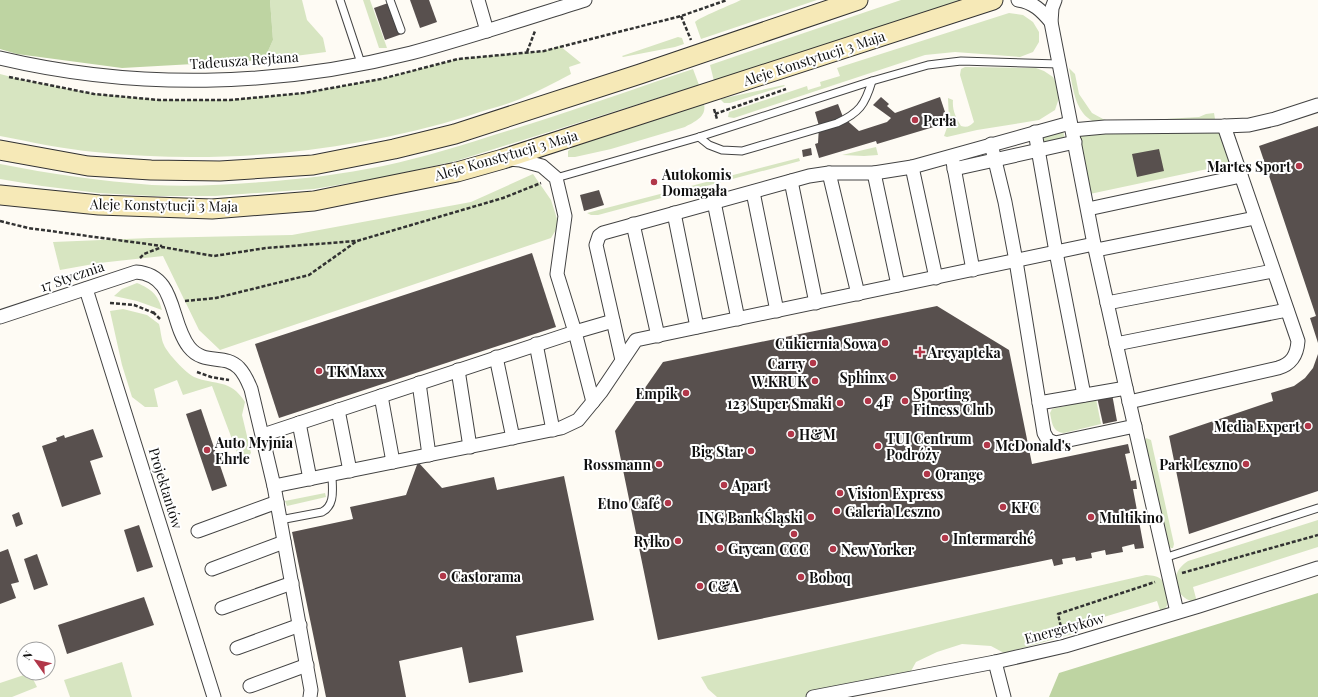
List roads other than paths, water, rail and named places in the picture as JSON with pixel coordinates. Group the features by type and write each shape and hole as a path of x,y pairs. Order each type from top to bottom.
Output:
{"main road":[{"path":"0,150 88,166 151,170 220,171 313,165 394,149 455,134 640,74 858,0"},
{"name":"Aleje Konstytucji 3 Maja","path":"0,195 99,206 212,209 314,201 457,172 503,159 993,0"}],"street":[{"path":"478,0 487,31"},
{"name":"Tadeusza Rejtana","path":"0,58 77,72 138,79 198,81 251,79 295,74 410,53 487,31 585,0"},
{"path":"1018,0 1030,3 1043,12 1051,22"},
{"path":"1055,0 1050,15 1072,132 1107,303 1177,612"},
{"path":"622,360 597,248 597,241 603,233 791,181 829,173 874,173 912,167 1036,132 1072,132 1105,127 1249,125 1318,105"},
{"path":"1129,402 1285,366 1291,362 1298,349 1298,341 1224,126"},
{"path":"1036,132 1056,252 1084,395"},
{"path":"954,169 1038,150 1072,132"},
{"path":"991,144 1005,202 1016,261 1044,434 1048,440 1055,442 1135,426"},
{"path":"952,155 973,270"},
{"path":"503,159 520,160 542,166 556,178 565,216 557,274 575,332 593,402"},
{"path":"912,167 936,278"},
{"path":"829,173 858,294"},
{"path":"874,173 898,286"},
{"path":"1088,209 1241,176"},
{"path":"791,181 816,303"},
{"path":"753,192 777,311"},
{"path":"714,202 738,319"},
{"path":"674,213 697,327"},
{"path":"274,486 561,428 578,420 593,402 636,340 1056,252 1095,247 1256,218"},
{"path":"633,224 658,336"},
{"path":"1107,303 1273,271"},
{"name":"17 Stycznia","path":"0,318 136,272 145,273 154,277 162,284 185,339 195,352 202,357 224,360 239,367 242,371 251,390 262,435"},
{"name":"Projektantów","path":"86,288 214,697"},
{"path":"1116,344 1287,310"},
{"path":"310,697 312,690 274,486 262,435 536,344 613,321"},
{"path":"536,344 553,430"},
{"path":"496,357 513,438"},
{"path":"458,370 470,447"},
{"path":"419,383 428,455"},
{"path":"1039,403 1126,388"},
{"path":"381,396 393,462"},
{"path":"338,410 350,471"},
{"path":"299,423 310,479"},
{"path":"198,532 277,502"},
{"path":"212,569 284,542"},
{"name":"Energetyków","path":"814,697 995,662 1065,646 1318,568"},
{"path":"222,608 292,583"},
{"path":"237,648 300,625"},
{"path":"995,662 1004,697"},
{"path":"250,686 307,665"}],"lane":[{"path":"340,0 361,63"},
{"path":"390,0 401,30"},
{"path":"556,178 699,137 872,81 928,65 953,62 1059,64"},
{"path":"699,137 709,145 722,150 742,151 837,123 848,118 858,110 867,97 872,81"},
{"path":"280,520 326,510 332,503 332,475"},
{"path":"1164,558 1318,508"}],"place":[{"name":"Perła","path":"915,120"},
{"name":"Martes Sport","path":"1299,166"},
{"name":"Autokomis Domagała","path":"654,182"},
{"name":"Cukiernia Sowa","path":"885,343"},
{"name":"Arcyapteka","path":"920,352"},
{"name":"Carry","path":"813,363"},
{"name":"TK Maxx","path":"319,371"},
{"name":"Sphinx","path":"893,377"},
{"name":"W.KRUK","path":"815,381"},
{"name":"Empik","path":"686,393"},
{"name":"4F","path":"868,401"},
{"name":"Sporting Fitness Club","path":"905,401"},
{"name":"123 Super Smaki","path":"840,403"},
{"name":"Media Expert","path":"1308,426"},
{"name":"H&M","path":"791,434"},
{"name":"McDonald's","path":"987,445"},
{"name":"TUI Centrum Podróży","path":"878,446"},
{"name":"Auto Myjnia Ehrle","path":"207,450"},
{"name":"Big Star","path":"751,451"},
{"name":"Rossmann","path":"659,464"},
{"name":"Park Leszno","path":"1246,464"},
{"name":"Orange","path":"927,474"},
{"name":"Apart","path":"724,485"},
{"name":"Vision Express","path":"840,493"},
{"name":"Etno Café","path":"668,503"},
{"name":"KFC","path":"1003,507"},
{"name":"Galeria Leszno","path":"837,511"},
{"name":"ING Bank Śląski","path":"811,517"},
{"name":"Multikino","path":"1091,517"},
{"name":"CCC","path":"794,534"},
{"name":"Intermarché","path":"945,538"},
{"name":"Ryłko","path":"678,541"},
{"name":"Grycan","path":"720,548"},
{"name":"New Yorker","path":"833,549"},
{"name":"Castorama","path":"443,576"},
{"name":"Boboq","path":"801,577"},
{"name":"C&A","path":"700,586"}]}
